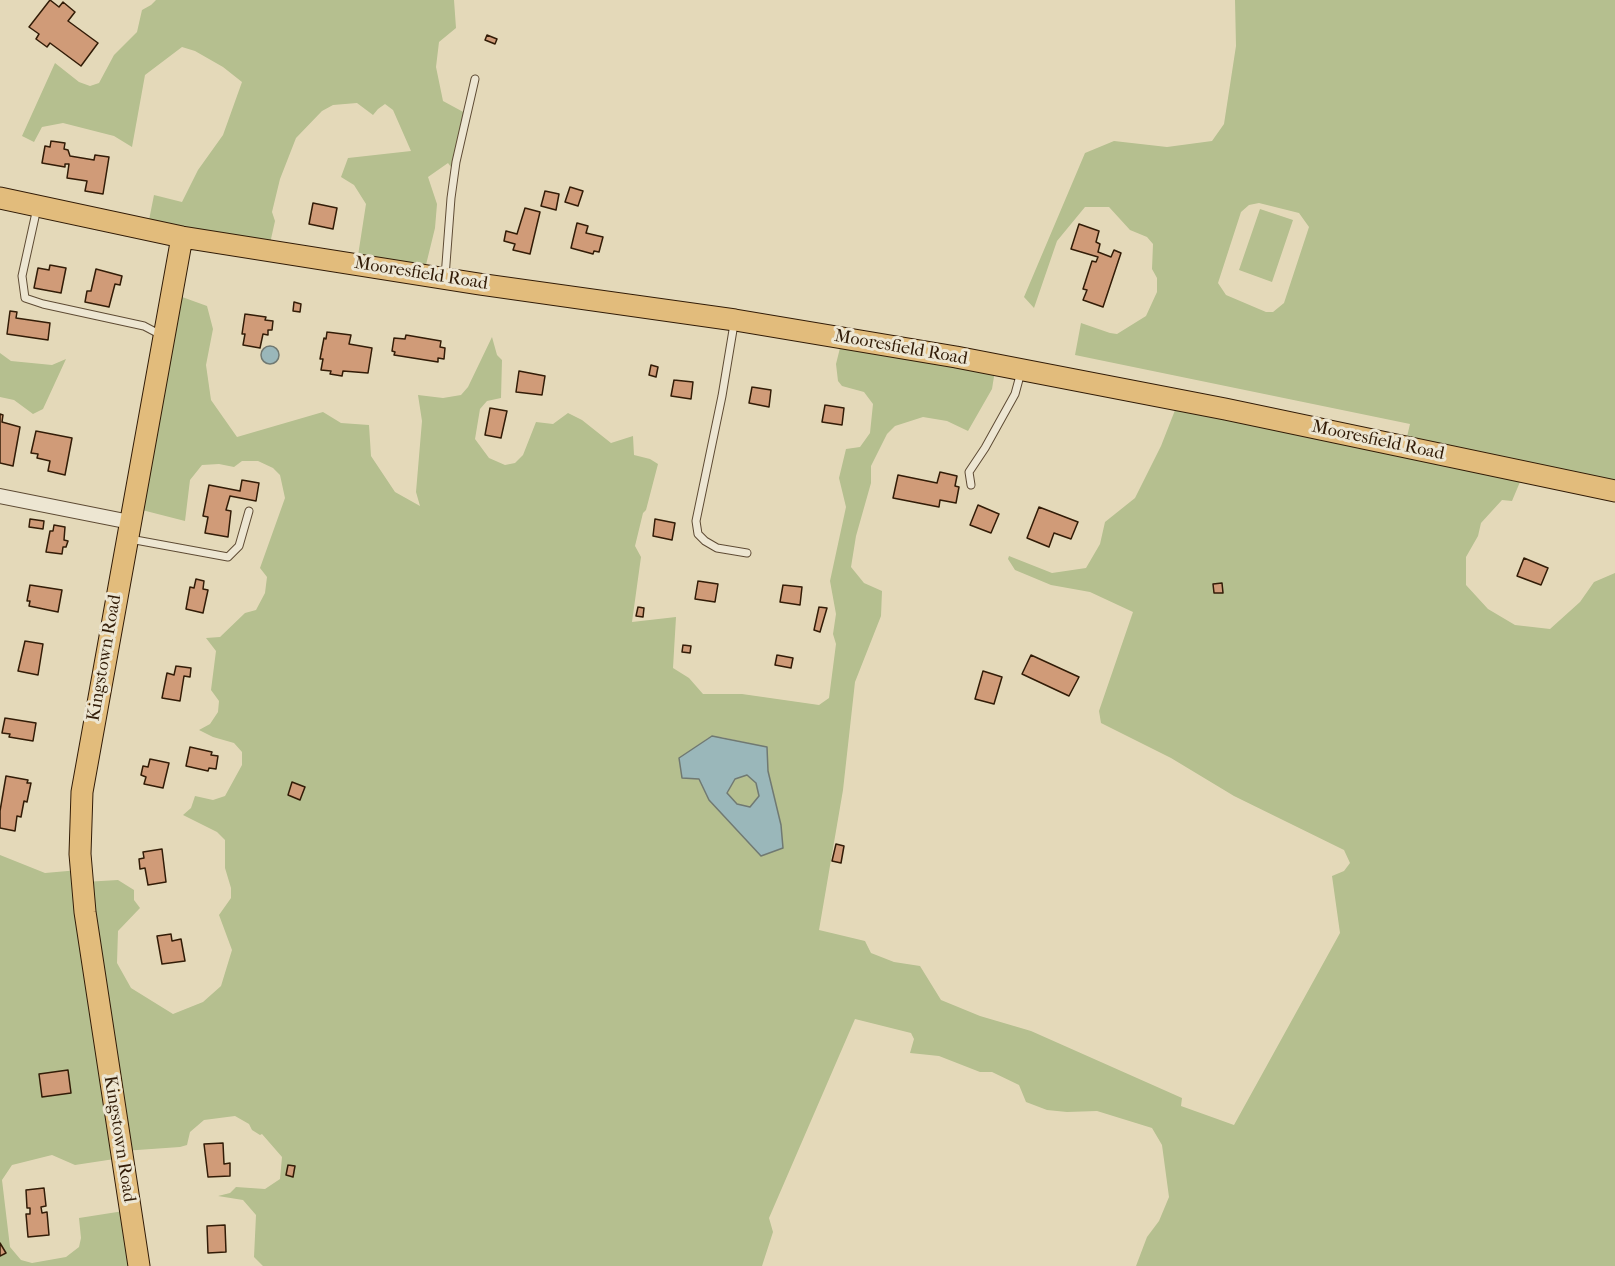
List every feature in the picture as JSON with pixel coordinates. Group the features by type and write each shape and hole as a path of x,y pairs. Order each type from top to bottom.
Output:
{"main road":[{"path":"0,198 182,237"},
{"name":"Mooresfield Road","path":"182,237 735,320 1022,370 1351,435 1615,491"},
{"name":"Kingstown Road","path":"139,1266 85,912 80,854 82,792 182,237"}],"street":[{"path":"0,496 129,530"}],"lane":[{"path":"445,278 450,198 475,79"},
{"path":"37,206 22,276 25,298 144,326 165,337"},
{"path":"735,320 709,466 696,521 698,534 705,541 717,548 747,553"},
{"path":"971,485 969,472 986,448 1016,394 1022,370"},
{"path":"129,530 228,557 239,546 249,512"}],"green space":[{"path":"156,0 454,0 456,28 439,42 436,67 443,101 467,114 466,129 451,167 448,163 428,177 437,204 435,228 424,273 357,262 366,204 354,185 341,177 348,158 411,151 393,110 385,104 373,115 357,103 333,105 322,111 296,138 280,179 272,212 275,221 269,248 148,225 154,195 182,202 198,170 223,135 242,82 223,67 195,51 182,47 145,75 132,147 114,136 63,123 42,127 34,142 22,136 55,63 79,82 90,86 99,83 114,55 137,32 142,10"},
{"path":"1235,0 1615,0 1615,490 1525,470 1512,501 1502,500 1481,523 1478,536 1466,557 1466,585 1488,609 1515,625 1550,629 1580,602 1594,582 1615,573 1615,1266 1136,1266 1147,1237 1159,1221 1169,1197 1162,1145 1152,1128 1097,1111 1047,1110 1026,1102 1019,1085 992,1072 980,1072 939,1056 910,1053 914,1039 911,1033 855,1019 769,1218 773,1232 762,1266 263,1266 254,1257 256,1215 243,1200 218,1196 230,1193 236,1187 265,1189 280,1179 282,1157 262,1134 252,1130 249,1124 235,1116 204,1120 190,1132 187,1145 180,1147 123,1151 121,1158 75,1165 52,1155 12,1165 2,1180 10,1247 21,1260 32,1263 66,1257 79,1247 81,1238 79,1218 130,1210 140,1266 0,1266 0,855 45,873 79,870 84,882 118,880 134,890 134,900 140,908 118,931 117,963 131,988 173,1014 203,1002 221,986 232,950 219,915 231,898 231,888 225,868 225,840 217,832 183,815 191,808 195,796 213,800 225,796 242,765 242,752 234,743 199,730 210,724 218,712 219,701 211,690 216,651 206,638 220,637 245,613 256,610 265,593 267,577 260,568 285,498 280,475 273,468 258,461 242,461 234,467 219,464 202,465 190,480 185,521 142,510 171,293 207,306 213,329 206,365 211,400 237,437 323,412 341,423 369,425 371,456 395,492 420,506 416,492 422,421 418,395 443,398 461,395 468,387 492,337 497,355 502,360 501,398 487,401 480,409 475,439 489,458 505,465 515,463 523,455 536,422 553,424 568,413 582,420 611,443 633,436 634,455 650,459 658,464 635,546 641,557 632,622 676,617 673,668 689,678 703,694 742,694 819,705 829,698 836,644 833,634 836,614 830,581 846,507 839,478 846,449 860,447 870,433 873,404 864,392 842,386 838,381 836,364 842,340 996,364 992,389 968,431 947,421 923,417 895,426 887,434 871,466 871,483 856,536 851,567 864,583 882,591 881,616 855,682 843,790 819,930 865,941 871,953 894,962 920,966 941,1000 980,1016 1031,1031 1182,1098 1181,1106 1234,1125 1340,933 1332,876 1344,871 1350,863 1344,850 1234,796 1171,758 1101,723 1099,711 1133,612 1090,592 1051,585 1015,570 1008,559 1009,556 1052,573 1086,568 1100,544 1105,522 1135,498 1161,446 1179,400 1406,441 1410,424 1075,355 1081,323 1117,334 1146,316 1157,292 1157,278 1152,269 1153,244 1147,237 1130,230 1109,207 1085,207 1057,241 1034,308 1024,297 1085,153 1114,141 1167,147 1212,141 1224,124 1236,46","holes":["1259,203 1299,213 1309,227 1284,303 1273,312 1266,312 1226,295 1218,283 1241,212 1249,205","721,737 766,747 768,771 781,825 761,856 709,800 699,779 680,759 708,738"]},
{"path":"1260,209 1293,220 1272,282 1239,270"},
{"path":"0,353 11,361 52,365 66,359 43,409 33,414 14,400 0,397"},
{"path":"747,775 756,783 759,796 750,807 737,804 727,794 735,779"}],"water":[{"path":"270,346 276,349 279,355 276,361 270,364 264,361 261,355 264,349"},
{"path":"712,736 767,747 768,771 781,825 783,848 761,856 709,800 699,779 682,778 679,758","holes":["747,775 756,783 759,796 750,807 737,804 727,793 735,779"]}],"building":[{"path":"50,0 59,7 63,2 75,12 68,21 98,43 81,66 50,43 47,47 36,39 39,34 29,27"},
{"path":"487,35 497,39 495,44 485,40"},
{"path":"51,141 65,143 64,149 68,150 70,156 94,160 95,155 109,157 103,194 85,191 87,181 67,178 69,164 65,164 65,167 42,163 45,146 50,147"},
{"path":"570,187 583,191 578,206 565,202"},
{"path":"545,191 559,194 556,210 541,206"},
{"path":"313,203 337,208 333,229 309,224"},
{"path":"525,208 540,212 530,254 513,250 515,244 504,241 506,231 517,234"},
{"path":"577,223 588,226 586,233 603,237 599,252 594,251 593,254 571,248"},
{"path":"1079,224 1099,231 1096,242 1100,244 1098,252 1111,257 1114,250 1121,253 1103,307 1083,300 1087,290 1083,289 1092,261 1096,262 1098,257 1071,249"},
{"path":"50,265 66,268 61,293 34,288 38,268 49,270"},
{"path":"96,269 122,276 120,285 115,284 109,307 85,302 87,291 91,291"},
{"path":"294,302 301,304 300,312 293,311"},
{"path":"10,311 17,312 16,318 50,323 48,340 7,334"},
{"path":"245,314 266,317 265,320 273,321 272,330 268,330 268,335 263,334 260,348 243,345"},
{"path":"327,332 351,335 349,344 372,348 368,373 343,371 342,376 321,370 323,359 320,359"},
{"path":"406,335 441,341 440,347 445,348 444,359 438,358 438,362 394,355 395,352 392,351 394,338 405,339"},
{"path":"651,365 658,367 656,377 649,375"},
{"path":"519,371 545,376 542,395 516,392"},
{"path":"674,380 693,382 691,399 671,396"},
{"path":"752,387 771,390 769,407 749,403"},
{"path":"825,405 844,408 842,425 822,422"},
{"path":"490,408 507,411 501,438 485,435"},
{"path":"0,414 3,415 2,422 20,427 13,466 0,463"},
{"path":"36,431 72,438 65,475 48,471 50,461 37,458 38,454 31,453"},
{"path":"940,472 957,476 955,486 959,487 956,503 940,500 939,507 893,498 898,475 937,483"},
{"path":"242,480 259,483 256,501 230,496 226,510 231,511 228,537 205,533 208,517 203,516 209,485 240,491"},
{"path":"978,505 999,514 991,533 970,525"},
{"path":"1039,507 1078,522 1071,539 1054,533 1049,547 1027,538"},
{"path":"30,519 44,521 43,529 29,527"},
{"path":"655,519 675,523 672,540 653,536"},
{"path":"54,525 65,527 64,540 68,541 66,547 63,547 62,554 46,552 50,531 53,531"},
{"path":"1524,558 1548,568 1541,585 1517,576"},
{"path":"196,579 204,581 203,589 208,590 203,613 186,609 190,587 194,588"},
{"path":"698,581 718,584 715,602 695,599"},
{"path":"1222,583 1223,593 1214,593 1213,584"},
{"path":"30,585 62,590 58,612 29,606 30,601 27,601"},
{"path":"783,585 802,587 800,605 780,602"},
{"path":"638,607 644,608 643,617 636,616"},
{"path":"819,607 827,608 820,632 814,630"},
{"path":"25,641 43,644 38,675 18,671"},
{"path":"683,645 691,646 690,653 682,652"},
{"path":"777,655 793,658 791,668 775,665"},
{"path":"1031,655 1079,677 1069,696 1022,674"},
{"path":"176,666 191,668 190,677 184,676 180,701 162,698 167,673 174,675"},
{"path":"983,671 1002,677 994,704 975,699"},
{"path":"5,718 36,723 33,741 9,737 10,734 2,733"},
{"path":"190,747 212,752 211,755 218,756 216,769 209,768 208,771 186,766"},
{"path":"150,759 169,763 163,788 144,784 146,777 141,775 143,766 148,767"},
{"path":"6,776 28,780 27,783 31,783 21,817 17,816 15,831 0,828 0,811"},
{"path":"292,782 305,787 300,800 288,795"},
{"path":"836,844 844,846 841,863 832,861"},
{"path":"162,849 166,882 148,885 145,868 140,869 139,859 144,858 143,852"},
{"path":"171,934 172,941 181,939 185,961 162,964 157,936"},
{"path":"68,1070 71,1093 42,1097 39,1074"},
{"path":"223,1143 224,1164 230,1163 230,1176 208,1177 204,1144"},
{"path":"288,1165 295,1166 293,1177 286,1175"},
{"path":"44,1188 46,1206 41,1207 42,1213 47,1212 49,1235 28,1237 26,1214 30,1214 30,1208 27,1208 26,1190"},
{"path":"225,1225 226,1252 208,1253 207,1226"},
{"path":"0,1243 6,1253 0,1256"}]}
